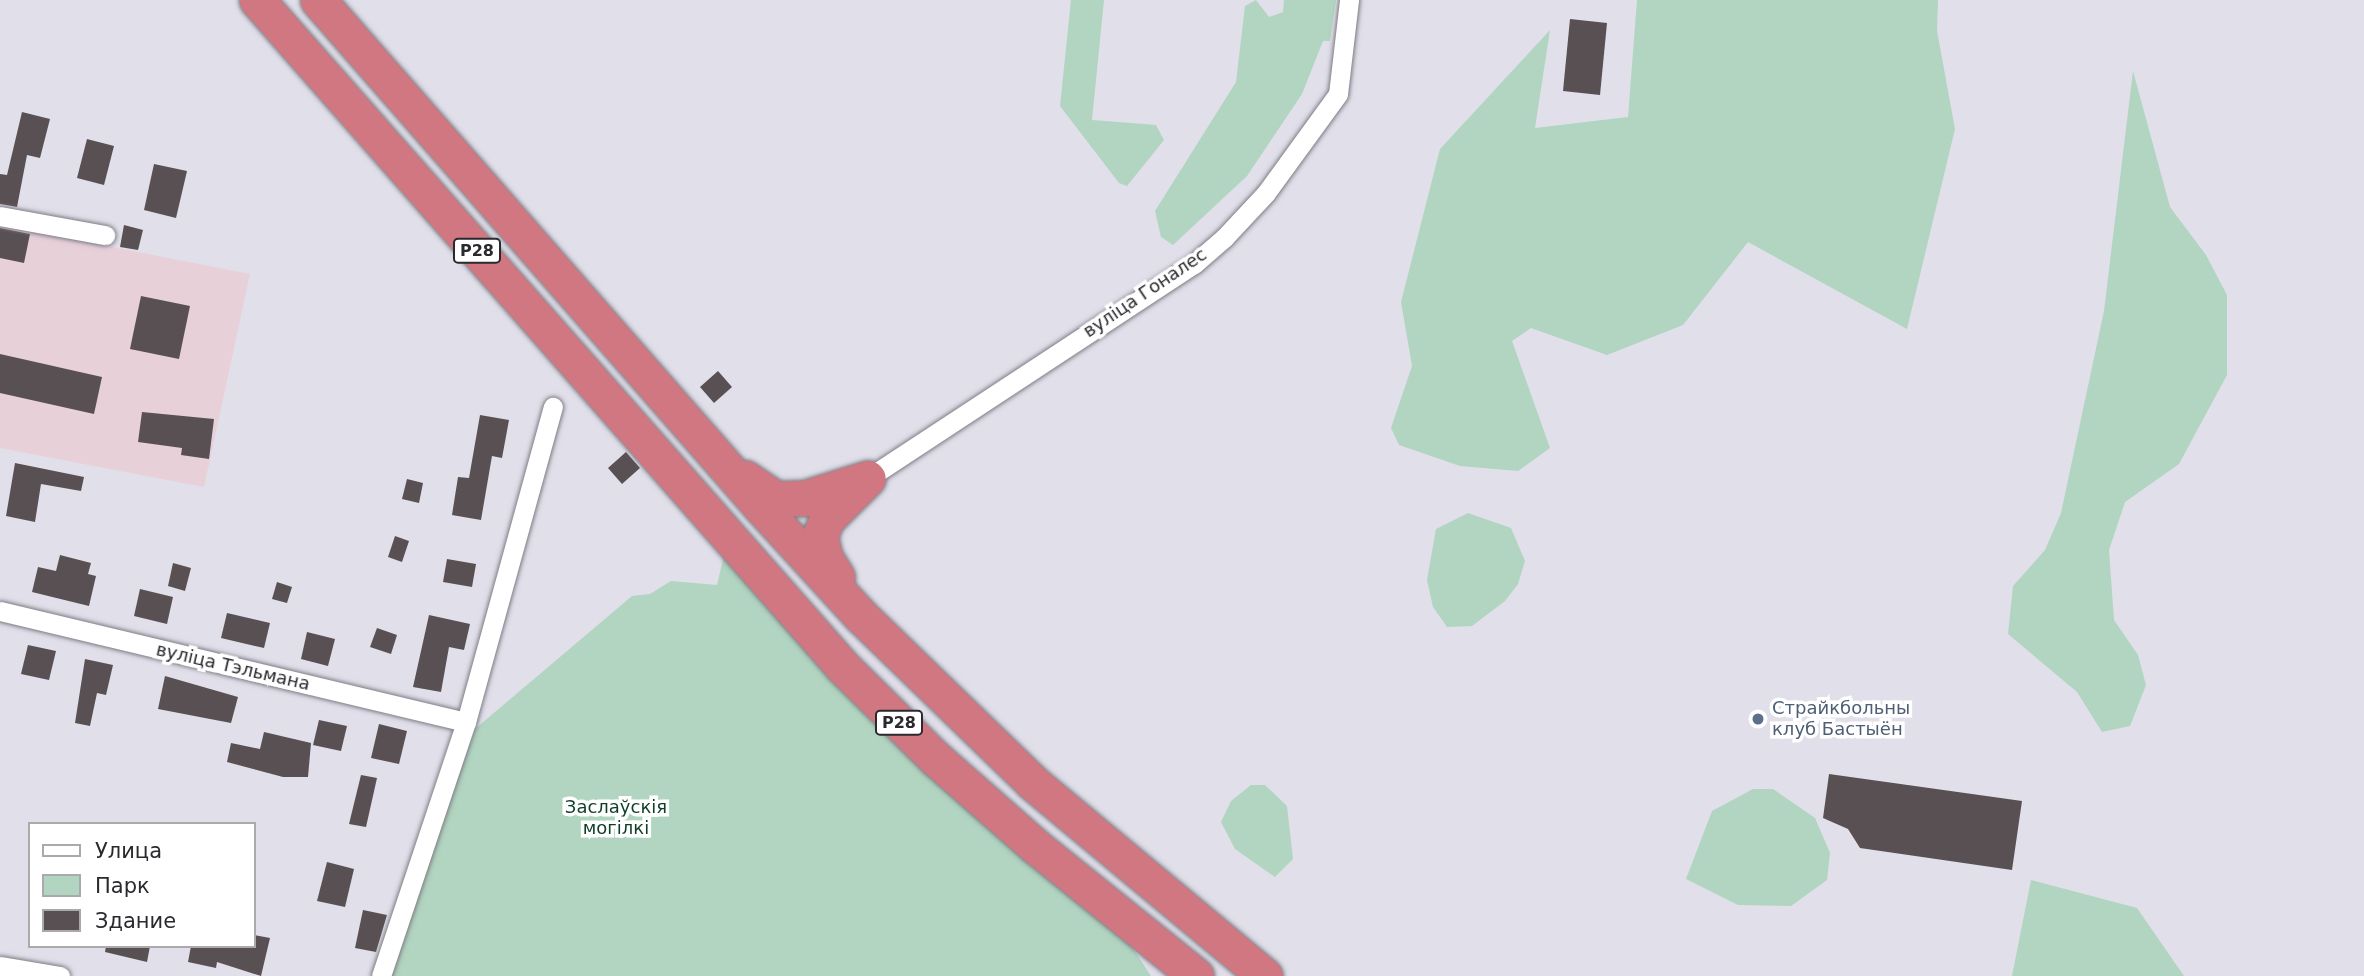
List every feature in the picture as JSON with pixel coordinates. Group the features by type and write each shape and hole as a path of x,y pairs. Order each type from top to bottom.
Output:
{"highway":[{"name":"Р28","path":"257,0 842,666 935,758 1123,920 1196,976"},
{"name":"Р28","path":"317,0 861,616 1032,782 1265,976"},
{"path":"724,464 776,499 805,498 868,478"},
{"path":"861,616 825,558 820,536 827,520 868,478"},
{"path":"1123,920 1158,976"}],"street":[{"name":"вуліца Гоналес","path":"868,478 1183,271 1224,238 1266,193 1338,94 1349,0"},
{"path":"0,216 105,235"},
{"path":"380,976 466,722 553,407"},
{"name":"вуліца Тэльмана","path":"0,611 466,722"},
{"path":"0,966 60,976"}],"shaded area":[{"path":"0,225 250,274 204,487 0,448"}],"green space":[{"path":"1071,0 1104,0 1092,120 1156,125 1164,140 1127,186 1119,183 1060,106"},
{"path":"1256,0 1269,17 1283,12 1284,0 1336,0 1330,41 1323,41 1302,94 1247,176 1173,245 1161,237 1155,211 1236,82 1245,6"},
{"path":"1637,0 1938,0 1937,31 1955,129 1907,329 1748,242 1683,325 1607,355 1531,328 1512,341 1550,448 1518,471 1460,466 1399,445 1391,428 1412,366 1401,302 1440,149 1550,30 1535,128 1628,117"},
{"path":"2133,71 2170,207 2206,255 2227,295 2227,375 2179,464 2125,502 2109,550 2114,620 2138,655 2146,685 2130,726 2102,732 2077,692 2008,634 2013,586 2045,550 2061,513 2104,311"},
{"path":"1468,513 1511,528 1525,561 1518,584 1505,601 1472,626 1447,627 1433,607 1427,580 1436,529"},
{"name":"Заслаўскія могілкі","path":"724,555 1130,944 1151,976 389,976 475,729 632,596 650,594 671,581 717,585"},
{"path":"1251,785 1265,785 1287,806 1293,859 1275,877 1235,849 1221,822 1231,801"},
{"path":"1753,789 1773,789 1815,818 1830,853 1827,880 1791,906 1738,905 1686,879 1712,811"},
{"path":"2031,880 2137,908 2184,976 2012,976"}],"building":[{"path":"1570,19 1607,23 1600,95 1563,91"},
{"path":"22,112 50,119 40,158 27,155 17,207 0,204 0,174 7,175"},
{"path":"87,139 114,146 104,185 77,178"},
{"path":"154,164 187,171 176,218 144,210"},
{"path":"124,225 143,230 138,250 120,247"},
{"path":"0,228 30,234 24,263 0,258"},
{"path":"141,296 190,306 179,359 130,349"},
{"path":"0,354 102,377 94,414 0,393"},
{"path":"718,371 732,387 714,403 700,387"},
{"path":"142,412 214,419 209,459 181,455 182,448 138,442"},
{"path":"480,415 509,420 502,458 492,456 481,520 452,515 458,477 469,478"},
{"path":"626,452 640,468 622,484 608,468"},
{"path":"15,463 84,477 81,491 41,484 35,522 6,516"},
{"path":"407,479 423,483 419,503 402,499"},
{"path":"395,536 409,541 402,562 388,557"},
{"path":"60,555 91,563 88,574 96,576 89,606 32,592 38,567 56,571"},
{"path":"447,559 476,564 472,587 443,582"},
{"path":"173,563 191,568 185,591 168,586"},
{"path":"277,582 292,587 287,603 272,599"},
{"path":"140,589 173,597 167,624 134,616"},
{"path":"227,613 270,623 264,648 221,638"},
{"path":"429,615 470,624 464,650 449,647 441,692 413,687"},
{"path":"377,628 397,635 391,654 370,647"},
{"path":"307,632 335,639 328,666 301,659"},
{"path":"28,645 56,651 49,680 21,674"},
{"path":"85,659 113,665 106,695 97,693 90,726 75,723"},
{"path":"165,676 238,697 231,723 158,709"},
{"path":"319,720 347,726 341,751 313,745"},
{"path":"379,724 407,731 399,764 371,758"},
{"path":"264,732 311,743 308,777 283,777 227,762 231,743 260,749"},
{"path":"1829,774 2022,801 2012,870 1860,848 1848,829 1823,818"},
{"path":"361,775 377,778 366,827 349,824"},
{"path":"327,862 354,869 345,907 317,901"},
{"path":"363,910 387,915 376,952 355,948"},
{"path":"256,935 270,938 261,976 217,962 216,968 188,962 191,948 256,948"},
{"path":"106,948 150,948 147,962 105,952"}],"place":[{"name":"Страйкбольны клуб Бастыён","path":"1758,719"}]}
